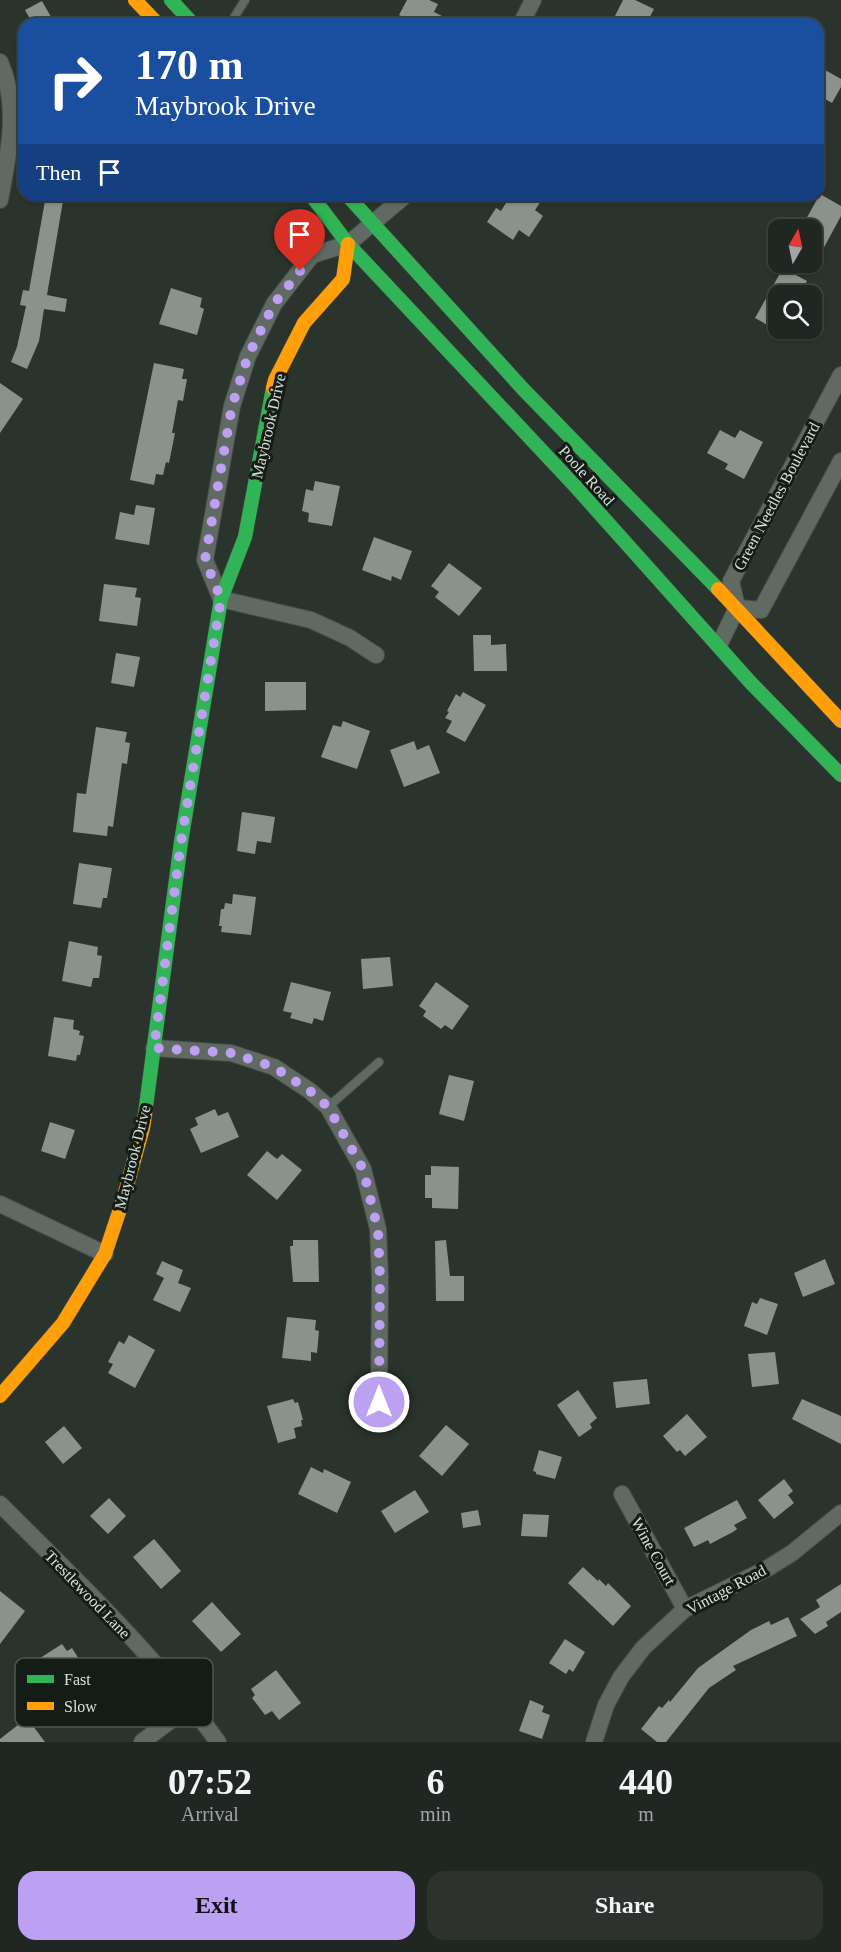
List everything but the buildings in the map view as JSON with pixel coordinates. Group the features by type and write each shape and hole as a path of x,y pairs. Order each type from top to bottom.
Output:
{"main road":[{"path":"135,0 152,18"},
{"path":"171,0 188,18"},
{"name":"Poole Road","path":"316,201 348,244 575,486 751,683 841,775"},
{"name":"Poole Road","path":"353,201 524,389 737,609 841,721"},
{"name":"Maybrook Drive","path":"0,1396 63,1323 105,1254 143,1128 181,842 221,599 245,537 275,380 304,323 342,279 348,244"}],"street":[{"path":"524,18 533,0"},
{"path":"0,62 11,110 11,134 1,193"},
{"path":"376,656 350,638 311,620 221,599 205,560 232,406 248,356 274,304 312,255 348,244 398,201"},
{"name":"Green Needles Boulevard","path":"737,609 731,581 834,403 841,375"},
{"path":"719,645 737,609 761,610 841,461"},
{"path":"154,1048 231,1053 274,1067 310,1091 328,1107 363,1169 378,1230 379,1402"},
{"path":"0,1204 105,1254"},
{"name":"Wine Court","path":"622,1494 685,1609"},
{"name":"Trestlewood Lane","path":"0,1504 87,1590 151,1658"},
{"name":"Vintage Road","path":"594,1742 606,1705 621,1677 643,1648 685,1609 768,1568 792,1553 841,1513"},
{"path":"142,1742 162,1727"},
{"name":"Trestlewood Lane","path":"207,1727 218,1742"}],"lane":[{"path":"234,18 245,0"},
{"path":"328,1107 379,1062"}],"traffic: fast":[{"path":"171,0 188,18"},
{"path":"316,201 348,244 575,486 751,683 841,775"},
{"path":"352,201 523,389 718,589"},
{"path":"145,1114 181,842 221,599 245,537 273,388"}],"traffic: slow":[{"path":"135,0 152,18"},
{"path":"273,388 304,323 343,279 348,244"},
{"path":"718,589 841,721"},
{"path":"0,1396 63,1323 105,1254 123,1200 145,1114"}],"route":[{"path":"300,271 274,304 248,356 232,406 205,560 221,599 181,842 154,1048 231,1053 274,1067 310,1091 328,1107 363,1169 378,1230 379,1402"}]}
